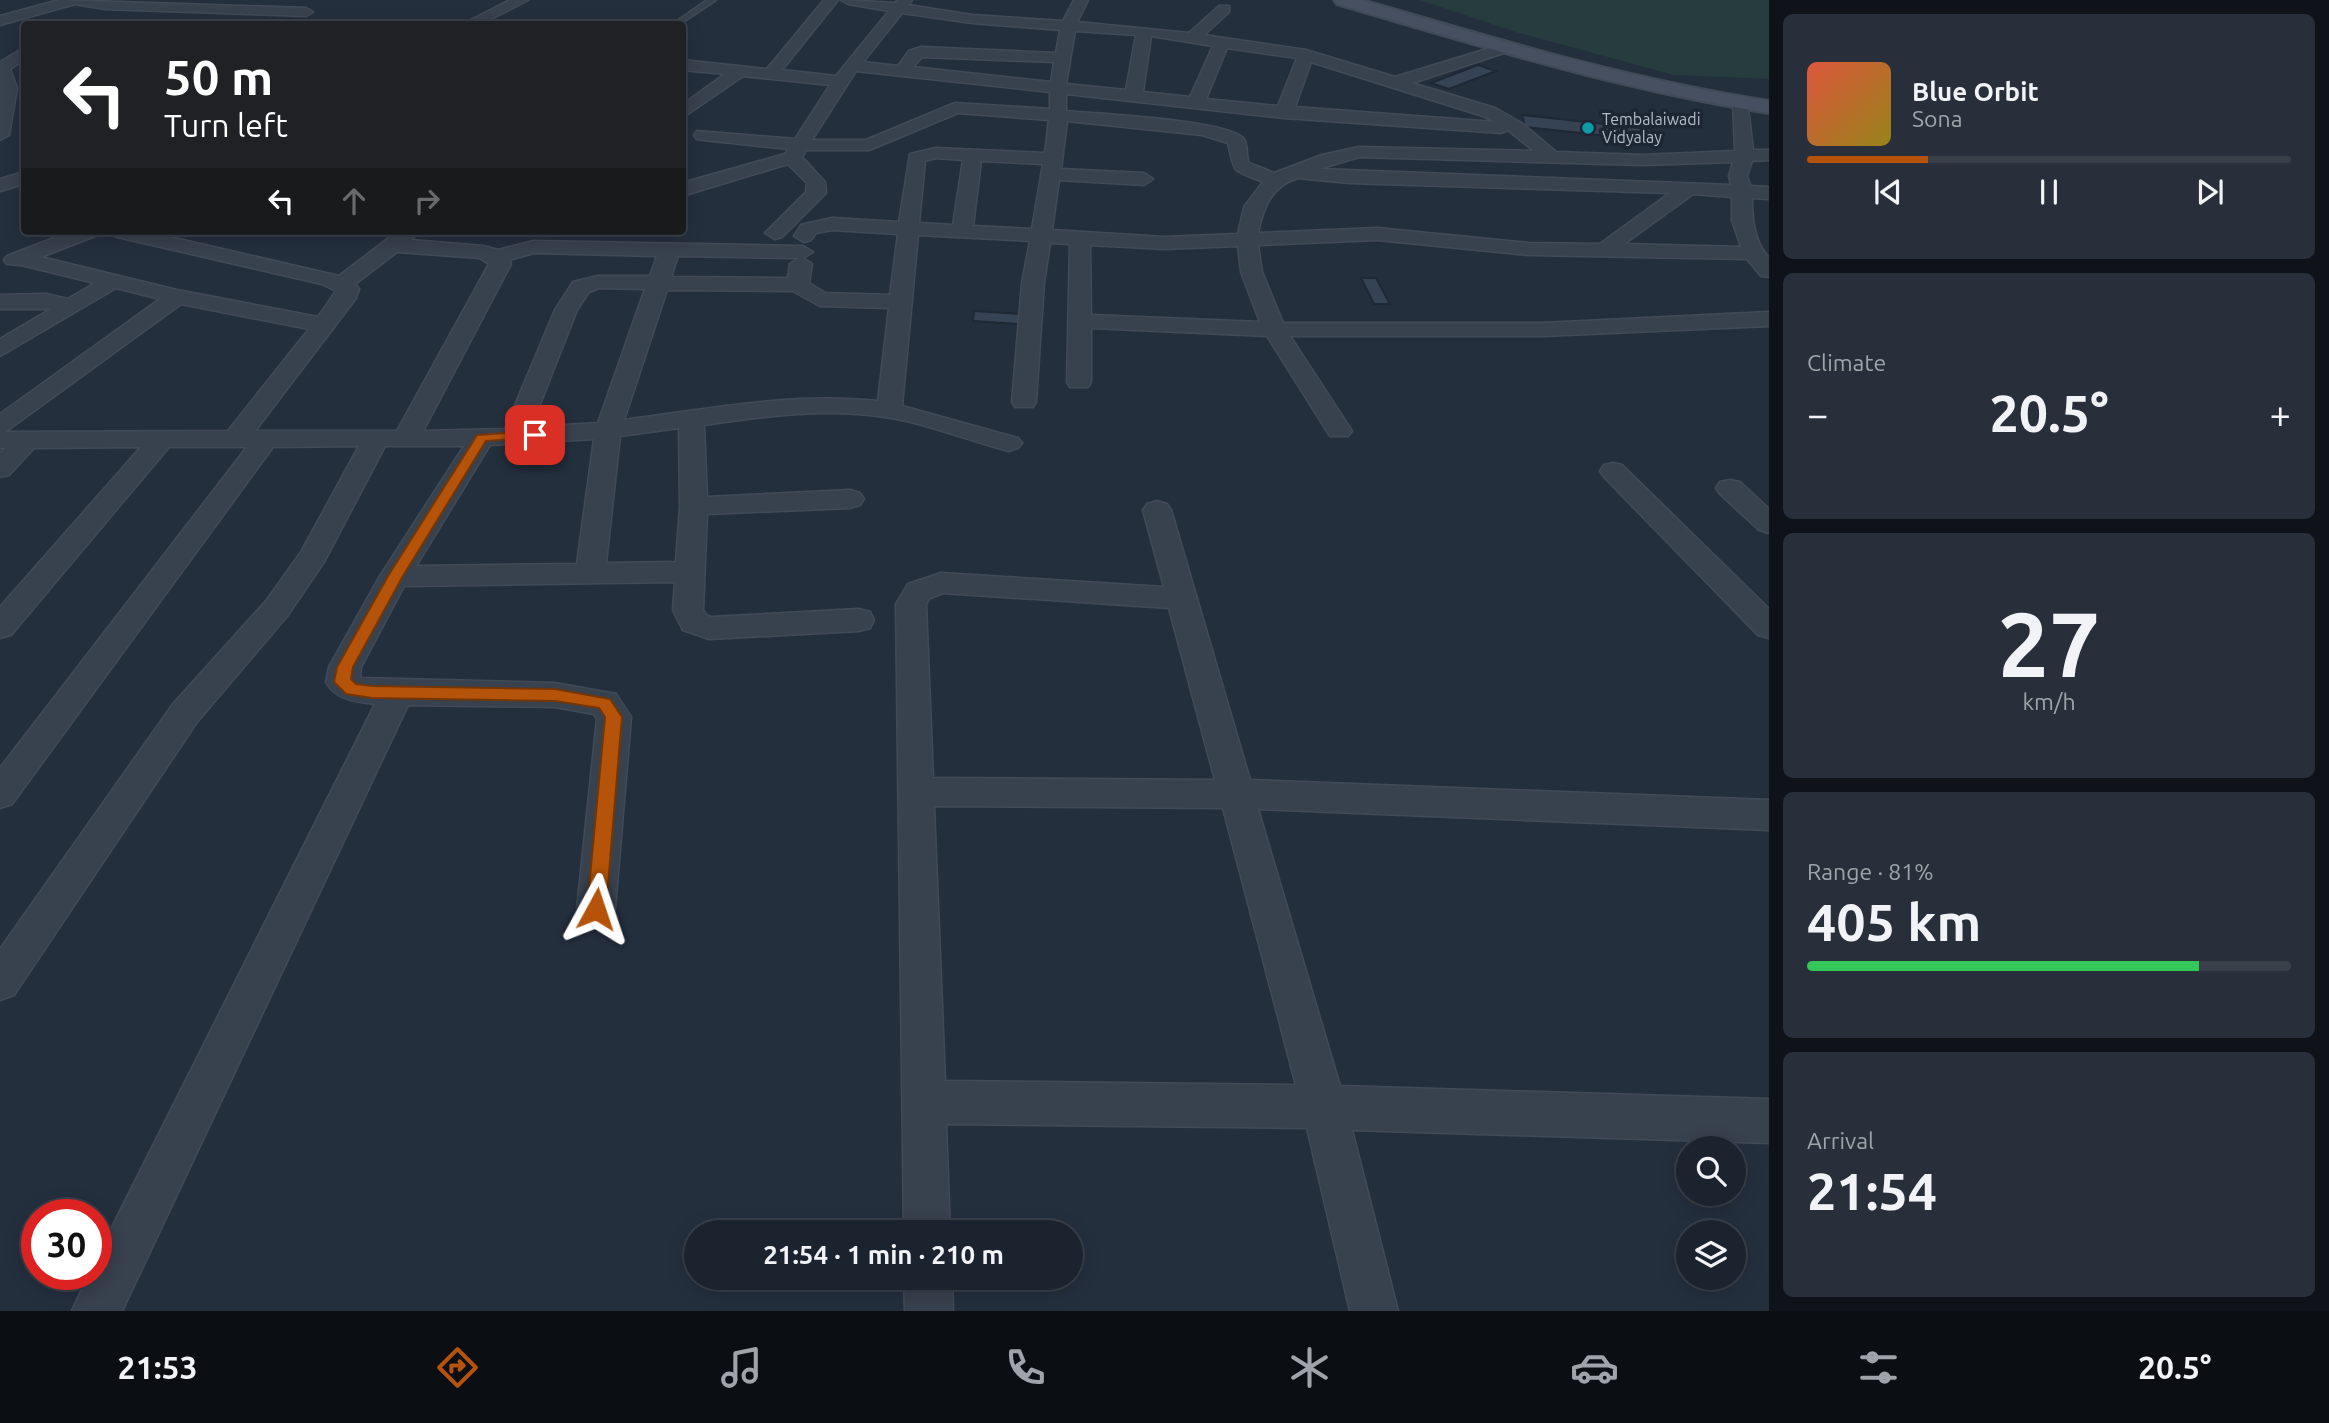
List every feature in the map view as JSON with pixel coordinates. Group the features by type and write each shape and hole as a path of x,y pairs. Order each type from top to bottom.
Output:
{"main road":[{"path":"1343,0 1505,48 1644,84 1769,107"}],"street":[{"path":"0,22 75,0 105,5 312,9 290,21"},
{"path":"686,62 739,71 775,68 831,0"},
{"path":"848,0 902,4 950,16 1144,31 1307,55 1489,112 1517,128 1552,158"},
{"path":"950,16 957,0"},
{"path":"1024,402 1028,323 1058,115 1058,86 1068,25 1081,0"},
{"path":"482,2 515,3"},
{"path":"476,21 515,3"},
{"path":"797,151 840,81 902,4"},
{"path":"72,17 105,5"},
{"path":"1192,38 1224,9"},
{"path":"1134,94 1144,31"},
{"path":"1197,101 1222,42"},
{"path":"0,46 21,48"},
{"path":"1394,83 1505,48"},
{"path":"903,71 914,54 921,52 1062,58"},
{"path":"0,135 9,88 2,77 2,68 21,55"},
{"path":"1284,113 1307,55"},
{"path":"686,62 775,68 840,81"},
{"path":"852,66 1134,94 1284,113 1517,128"},
{"path":"686,110 739,71"},
{"path":"1741,103 1744,156 1738,176 1742,191 1742,220 1753,253 1769,271"},
{"path":"686,189 797,151 869,145 955,108 1192,128 1225,136 1238,145 1238,159 1242,167 1275,180"},
{"path":"703,135 797,151 818,188 775,233"},
{"path":"1339,431 1259,302 1246,239 1250,216 1275,180 1327,158 1359,152 1643,160 1769,155"},
{"path":"889,410 916,158 936,153 973,155 1144,180"},
{"path":"962,233 973,155"},
{"path":"686,169 728,174"},
{"path":"1295,172 1349,177 1500,179 1769,193"},
{"path":"0,185 21,179"},
{"path":"1605,250 1690,188"},
{"path":"798,285 808,229 832,224 908,231 1164,243 1396,235 1484,247 1753,253"},
{"path":"709,229 775,233 804,244"},
{"path":"10,262 80,235"},
{"path":"134,235 342,284 348,289 345,298 235,440"},
{"path":"467,250 484,235"},
{"path":"342,284 396,236 497,257 533,247 614,240 670,249 804,244"},
{"path":"1079,382 1080,239"},
{"path":"590,575 608,430 670,249"},
{"path":"0,982 185,713 277,608 391,439 498,272 500,264 497,257"},
{"path":"10,262 115,280 177,297 324,325"},
{"path":"0,349 115,280"},
{"path":"515,435 566,310 581,287 598,282 798,285 820,299 900,302"},
{"path":"0,426 177,297"},
{"path":"0,302 46,301 72,306"},
{"path":"1079,321 1277,332 1533,331 1769,319"},
{"path":"0,469 13,441 482,438 608,430 803,406 843,405 889,410 1009,443"},
{"path":"691,421 694,506 688,572 688,610 694,622 709,628 859,620"},
{"path":"482,438 395,576 345,667 342,682 352,689 397,693 555,695 604,703 614,717 596,909"},
{"path":"0,794 265,440"},
{"path":"0,627 160,441"},
{"path":"1613,471 1769,627"},
{"path":"1730,488 1769,524"},
{"path":"694,506 850,499"},
{"path":"1157,510 1324,1107 1374,1311"},
{"path":"395,576 688,572"},
{"path":"927,1220 911,604 919,591 941,583 1181,598"},
{"path":"96,1311 288,923 397,693"},
{"path":"916,792 1237,794 1769,815"},
{"path":"924,1102 1324,1107 1769,1121"},
{"path":"928,1290 929,1311"}],"lane":[{"path":"680,21 712,0"}],"green space":[{"path":"1419,0 1769,0 1769,79 1674,75 1519,33"}],"building":[{"path":"1478,65 1496,71 1449,89 1431,83"},
{"name":"Tembalaiwadi Vidyalay","path":"1522,115 1651,129 1655,141 1525,127"},
{"path":"1361,278 1376,278 1390,304 1374,304"},
{"path":"974,311 1020,314 1019,324 973,321"}],"place":[{"name":"Tembalaiwadi Vidyalay","path":"1588,128"}],"route":[{"path":"535,435 482,438 395,576 345,667 342,682 352,689 372,692 555,695 604,703 614,717 596,909"}]}
